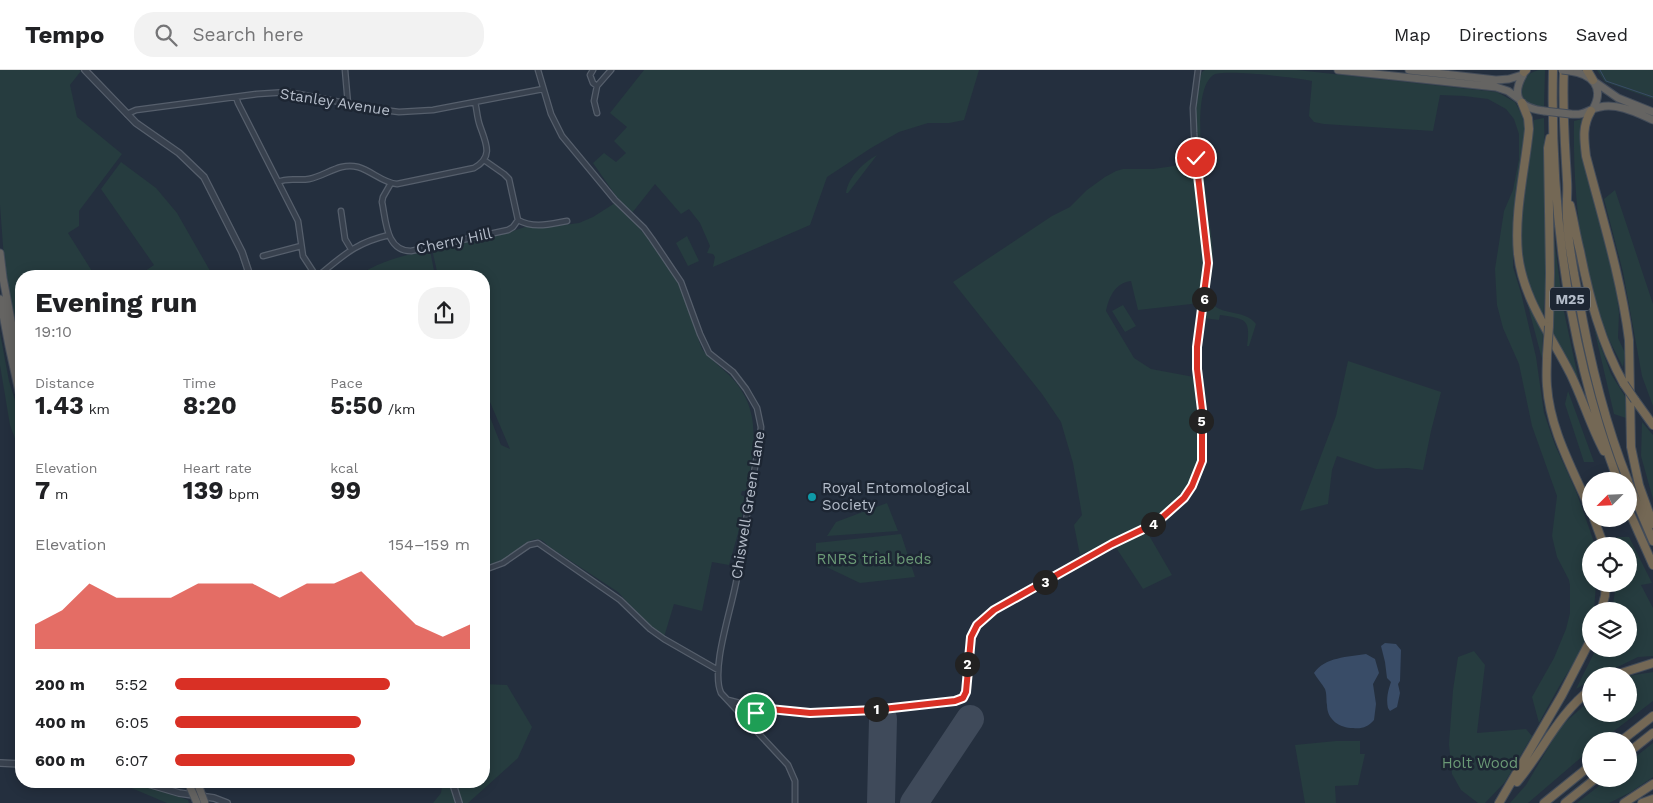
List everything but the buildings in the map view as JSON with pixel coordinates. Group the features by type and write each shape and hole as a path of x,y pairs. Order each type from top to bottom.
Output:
{"highway":[{"path":"1338,70 1496,87 1508,92 1529,108 1544,111 1578,115 1603,106 1616,107 1653,120"},
{"path":"1408,70 1496,80 1509,79 1525,72"},
{"name":"M25","path":"1553,70 1552,127 1557,204 1564,267 1575,333 1593,404 1614,472"},
{"path":"1565,70 1584,74 1618,98 1653,112"},
{"name":"M25","path":"1565,70 1563,121 1568,196 1567,218 1572,264 1585,336 1600,400 1624,472"},
{"path":"1587,70 1594,81 1597,95 1585,123 1585,147 1624,309 1629,340 1631,447 1640,485 1653,524"},
{"path":"1520,101 1518,88 1525,72"},
{"name":"M25","path":"1520,101 1528,118 1529,129 1517,239 1522,278 1539,318 1582,398 1597,438 1612,466"},
{"path":"1552,127 1548,148 1550,273 1546,384 1550,410 1556,429 1582,491"},
{"path":"1568,196 1584,273 1596,316 1612,360 1624,384 1653,425"},
{"path":"0,253 15,342"},
{"path":"0,299 15,372"},
{"name":"M25","path":"1638,506 1653,542"},
{"path":"1637,528 1653,565"},
{"path":"1500,803 1582,656"},
{"path":"1637,668 1653,663"},
{"path":"1500,803 1522,776 1557,723 1570,707 1582,697"},
{"path":"1633,732 1653,716"},
{"path":"1637,746 1653,733"},
{"path":"1544,803 1582,772"},
{"path":"1624,803 1653,784"},
{"path":"1565,803 1585,787"},
{"path":"193,788 197,803"},
{"path":"198,788 205,803"},
{"path":"1642,803 1653,799"}],"street":[{"path":"84,70 127,114 179,153 204,178 242,252 248,270"},
{"path":"345,70 348,104"},
{"name":"Chiswell Green Lane","path":"538,70 554,121 562,136 615,200 644,228 668,260 684,288 700,334 709,353 737,377 757,408 761,427 760,438 737,579 726,624 718,670 719,687 728,700 788,766 795,781 795,803"},
{"path":"593,70 590,75 593,83 597,86"},
{"path":"597,113 594,101 597,86 611,70"},
{"path":"728,700 759,708 810,713 865,710 955,701 963,698 966,692 971,637 977,625 994,610 1112,544 1156,523 1188,493 1202,461 1202,410 1197,369 1197,347 1208,263 1194,133 1193,102 1198,70"},
{"name":"Stanley Avenue","path":"127,114 136,110 288,92 384,110 417,112 543,89"},
{"path":"236,97 298,221 300,246 307,264 312,270"},
{"path":"278,182 287,179 308,179 337,168 349,166 368,171 391,183 402,183 470,170 484,160 486,152 486,143 478,121 475,102"},
{"path":"484,160 507,176 518,220 533,226 567,221"},
{"path":"325,270 351,249 365,241 389,235 382,197 391,183"},
{"path":"341,212 345,239 351,249"},
{"name":"Cherry Hill","path":"389,235 395,246 404,251 411,251 508,230 518,220"},
{"path":"263,256 300,246"},
{"path":"490,568 503,563 529,545 538,543 620,600 650,629 664,639 718,670"},
{"path":"757,730 755,717 759,708"},
{"path":"0,763 15,764"},
{"path":"161,788 180,794 214,798 227,803"},
{"path":"454,788 459,803"}],"green space":[{"path":"0,70 81,71 70,85 77,117 122,154 79,211 79,226 68,233 91,270 15,270 15,322 5,273 0,205"},
{"path":"644,70 979,70 964,120 949,123 928,123 899,132 871,148 827,177 810,225 713,267 715,257 713,254 707,253 710,246 700,223 689,209 681,214 655,184 632,213 616,196 593,163 604,153 616,162 626,153 614,141 627,127 610,113"},
{"path":"1205,70 1297,70 1497,92 1515,102 1523,117 1525,131 1513,225 1513,267 1536,357 1544,413 1555,445 1582,508 1582,528 1589,528 1592,537 1582,537 1582,592 1595,592 1595,602 1582,602 1582,648 1539,723 1532,697 1554,658 1566,629 1570,613 1570,585 1557,557 1552,536 1557,496 1532,426 1519,364 1503,328 1497,305 1495,269 1504,211 1513,190 1519,159 1519,134 1514,119 1506,109 1488,99 1440,95 1433,131 1324,124 1314,122 1309,116 1312,81 1248,73 1215,74 1206,85 1201,105 1200,130 1213,255 1210,297 1215,306 1220,309 1245,316 1256,324 1249,346 1247,346 1247,325 1241,319 1220,315 1219,320 1203,318 1209,257 1197,163 1196,112 1199,81 1202,72"},
{"path":"1539,70 1545,70 1544,107 1527,101 1522,96 1520,90 1524,78"},
{"path":"1597,70 1653,70 1653,99 1605,82"},
{"path":"1544,118 1547,254 1543,322 1525,279 1520,232 1534,120"},
{"path":"1582,119 1580,127 1584,162 1616,288 1619,313 1618,338 1625,353 1623,367 1602,322 1594,298 1583,248 1576,197 1574,146 1574,121"},
{"path":"877,155 848,193 846,193 850,181 857,171"},
{"path":"121,162 156,188 177,213 210,270 147,270 154,265 101,189"},
{"path":"1181,165 1193,166 1205,260 1200,303 1138,310 1131,281 1125,282 1117,288 1109,301 1106,311 1134,358 1151,369 1194,377 1200,442 1197,468 1188,487 1175,503 1158,517 1140,528 1080,555 1074,525 1082,515 1073,463 1061,422 1042,394 953,282 1052,216 1070,207 1087,190 1116,171"},
{"path":"1615,190 1653,304 1653,406 1642,376 1623,272 1604,199"},
{"path":"615,203 658,251 682,291 702,349 741,389 752,417 754,431 752,460 747,491 742,491 741,495 745,497 741,523 729,565 712,562 702,611 674,604 664,637 644,620 618,592 543,541 538,539 532,540 503,560 490,566 490,417 501,445 510,449 490,402 490,270 437,270 432,249 525,227 549,227 579,223 593,217"},
{"path":"1553,230 1563,307 1579,382 1553,334"},
{"path":"687,236 699,261 688,266 676,243"},
{"path":"430,250 434,270 368,270 383,262"},
{"path":"1527,302 1543,334 1542,359"},
{"path":"1123,305 1136,326 1125,332 1112,311"},
{"path":"1594,328 1611,374 1628,401 1626,418 1614,414"},
{"path":"0,333 9,381 15,400 15,439 10,425 0,365"},
{"path":"1348,361 1441,392 1423,470 1408,468 1376,469 1337,456 1332,470 1328,504 1300,511 1336,416"},
{"path":"1568,391 1594,462 1584,462 1565,404"},
{"path":"1642,422 1653,435 1653,499 1641,456"},
{"path":"887,503 898,531 827,536 836,522"},
{"path":"1147,532 1172,575 1143,589 1115,546"},
{"name":"RNRS trial beds","path":"901,534 915,577 860,583 816,562 816,543"},
{"path":"1637,553 1652,583 1641,585 1653,608 1653,656 1638,657 1617,667 1587,667 1592,657 1637,657 1637,602 1613,602 1615,592 1637,592"},
{"name":"Holt Wood","path":"1474,651 1485,665 1477,733 1526,729 1532,736 1505,782 1485,803 1478,803 1461,790 1452,774 1449,744 1453,690 1458,657"},
{"path":"1653,672 1653,701 1637,713 1637,675"},
{"path":"1582,677 1582,685 1576,689"},
{"path":"490,684 507,685 532,727 518,758 490,783"},
{"path":"1582,707 1582,722 1626,722 1613,732 1582,732 1582,757 1528,803 1510,803 1526,785 1561,726"},
{"path":"1360,741 1360,754 1365,754 1358,785 1335,786 1336,803 1305,803 1295,745"},
{"path":"1653,743 1653,777 1631,792 1609,803 1577,803 1598,787 1637,787 1637,756"},
{"path":"132,788 153,788 188,800 189,803 167,803"},
{"path":"442,788 485,788 468,803 433,803 441,793"}],"water":[{"path":"1385,643 1396,644 1401,650 1400,681 1398,684 1400,693 1397,707 1390,711 1387,698 1391,682 1387,678 1381,646"},
{"path":"1366,654 1375,659 1379,673 1373,684 1376,704 1374,720 1362,728 1343,727 1329,715 1325,689 1314,673 1324,664 1331,661"}],"waterway":[{"path":"1600,70 1606,81 1653,97"}],"runway":[{"path":"881,803 883,719"},
{"path":"914,803 970,719"}],"place":[{"name":"Royal Entomological Society","path":"812,497"}],"route":[{"path":"756,713 759,708 810,713 874,710 955,701 963,698 966,692 971,637 977,625 994,610 1112,544 1156,523 1188,493 1202,461 1202,410 1198,389 1197,347 1208,263 1196,158"}]}
